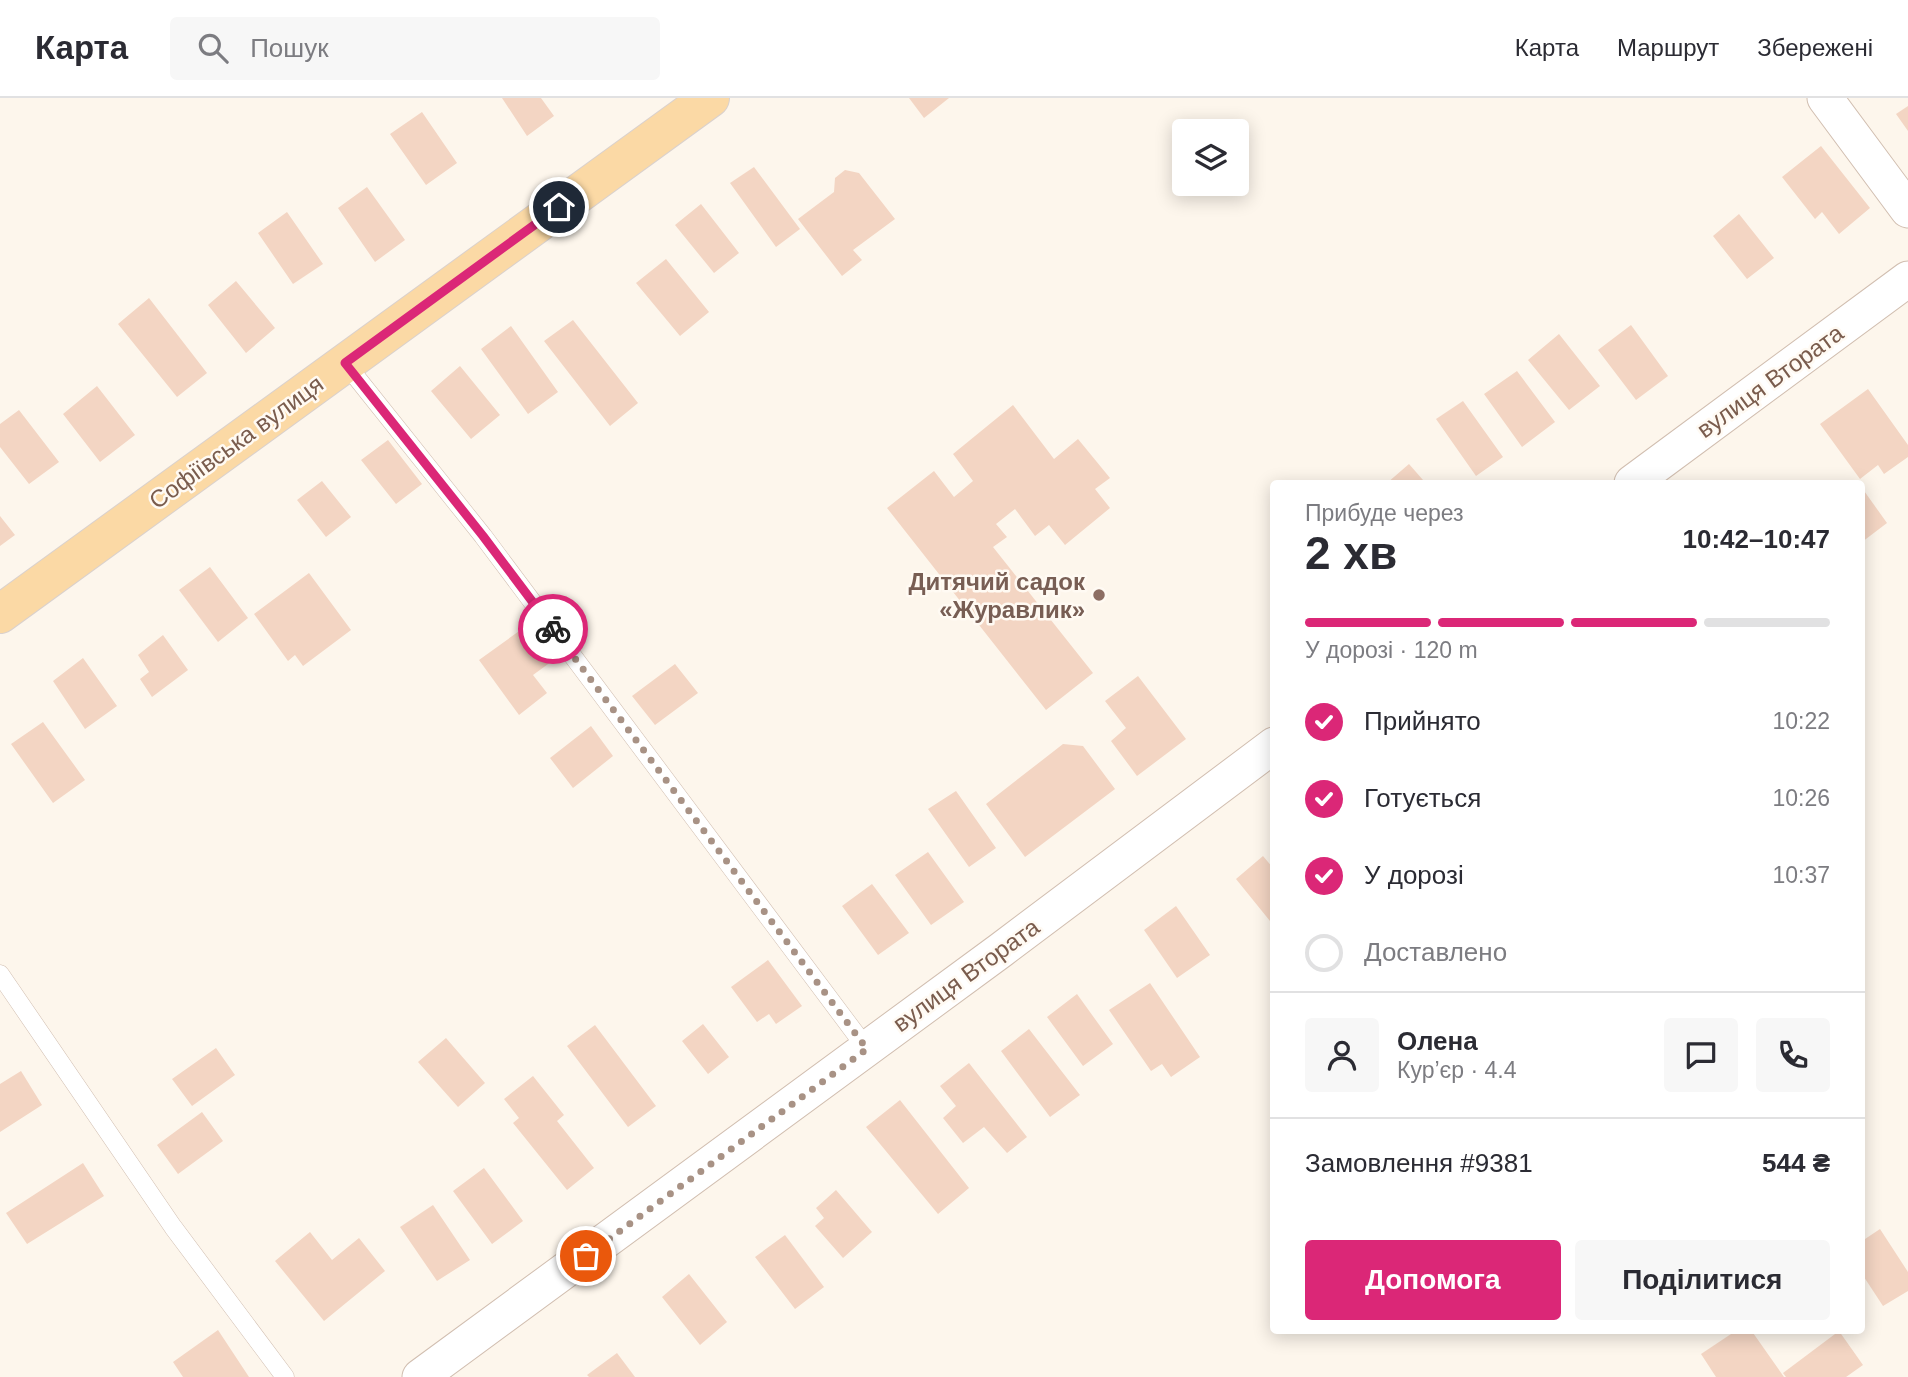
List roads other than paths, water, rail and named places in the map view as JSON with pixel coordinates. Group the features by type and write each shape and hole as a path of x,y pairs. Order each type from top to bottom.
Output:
{"main road":[{"name":"Софіївська вулиця","path":"0,614 710,98"}],"street":[{"path":"1825,98 1908,210"},
{"name":"вулиця Втората","path":"1636,480 1908,279"},
{"name":"вулиця Втората","path":"420,1377 867,1049 1270,748"}],"lane":[{"path":"345,363 483,536 867,1049"},
{"path":"0,974 173,1227 285,1377"}],"place":[{"name":"Дитячий садок «Журавлик»","path":"1099,595"}]}
